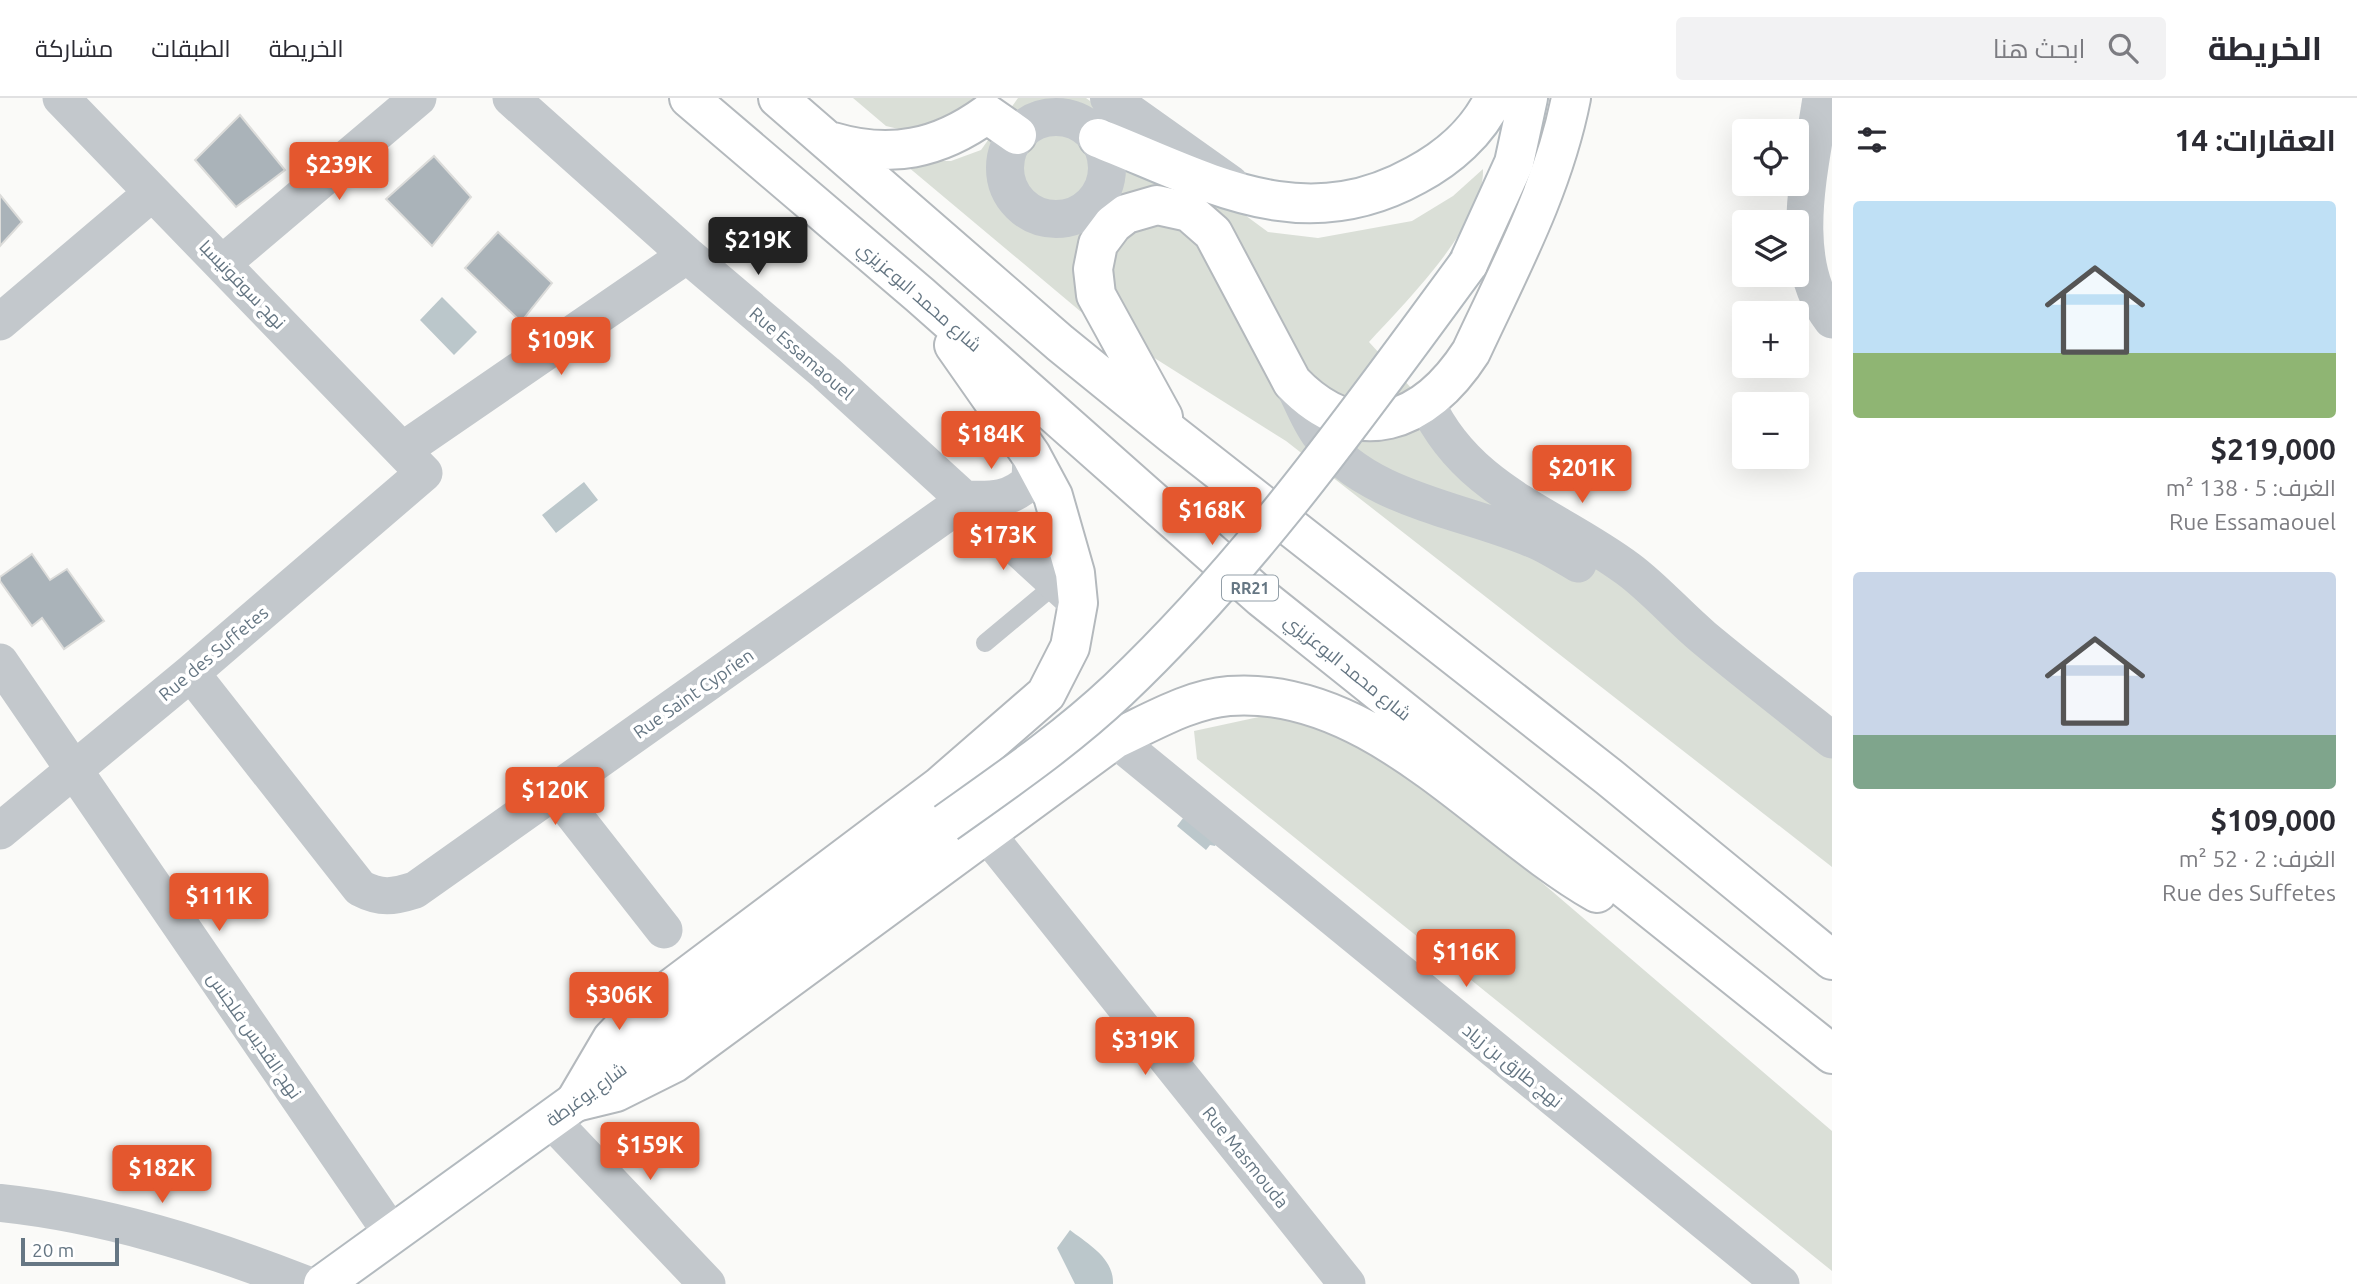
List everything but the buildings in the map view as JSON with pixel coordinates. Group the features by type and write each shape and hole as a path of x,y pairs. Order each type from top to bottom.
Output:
{"main road":[{"name":"شارع محمد البوعزيزي","path":"689,98 920,295 1262,598 1832,1054"},
{"path":"778,98 1060,343 1609,777 1832,960"},
{"path":"1075,118 1249,198 1298,205 1347,202 1394,187 1437,163 1458,146 1476,126 1494,98"},
{"name":"شارع يوغرطة","path":"323,1284 563,1111 1071,732 1171,638 1313,473 1468,264 1514,163 1528,98"},
{"path":"1172,434 1096,295 1093,269 1102,215 1126,214 1157,205 1189,212 1213,233 1292,382 1321,407 1357,422 1376,423 1399,416 1426,402 1458,373 1471,352 1544,197 1560,149 1571,98"},
{"path":"830,141 865,150 901,151 947,139 999,115"},
{"path":"563,1111 612,1039 632,1018 939,786 1046,694 1070,647 1067,593 1075,573 1067,537 1053,496 1031,455 920,295"},
{"path":"563,1111 616,1092 674,1063 1115,739 1177,710 1226,696 1268,698 1334,714 1392,744 1563,874 1613,902 1664,921"}],"street":[{"name":"نهج سوفونيسبا","path":"61,98 414,461"},
{"path":"223,263 418,98"},
{"name":"Rue Essamaouel","path":"511,98 687,255 826,373 1067,593"},
{"path":"1821,98 1806,227 1812,278 1824,309 1832,320"},
{"path":"1111,99 1249,198"},
{"path":"999,115 1041,119 1075,118 1108,166 1100,195 1102,215 1052,219 1026,210 1015,200 1005,174 1009,147 999,115"},
{"path":"0,322 152,193"},
{"name":"Rue des Suffetes","path":"0,831 191,673 414,461 687,255"},
{"path":"1292,382 1319,434 1338,456 1362,474 1401,493 1540,543 1700,635"},
{"path":"1426,402 1437,426 1458,454 1485,479 1507,496 1595,546 1629,570 1700,635 1832,740"},
{"path":"967,499 996,501 1020,492 1030,481 1031,455"},
{"name":"Rue Saint Cyprien","path":"191,673 360,888 379,898 415,890 967,499"},
{"name":"نهج القديس فلجنس","path":"0,662 392,1234"},
{"name":"نهج طارق بن زياد","path":"1115,739 1781,1284"},
{"path":"555,791 664,930"},
{"name":"Rue Masmouda","path":"987,834 1347,1284"},
{"path":"563,1111 707,1284"},
{"path":"0,1203 113,1223 228,1254 304,1284"}],"lane":[{"path":"985,643 1067,593"}],"shaded area":[{"path":"853,98 978,98 928,136 886,126"},
{"path":"1018,98 1086,98 1268,232 1318,238 1412,221 1453,196 1483,169 1480,190 1457,237 1421,284 1369,342 1434,413 1832,739 1832,867 1286,441 1080,311 901,161 951,161 981,150"},
{"path":"442,297 477,332 454,355 420,320"},
{"path":"584,482 598,500 556,533 542,515"},
{"path":"1268,715 1343,730 1435,791 1832,1131 1832,1271 1197,759 1194,731"},
{"path":"1187,813 1215,846 1210,845 1206,850 1177,826"},
{"path":"1070,1230 1105,1259 1113,1284 1075,1284 1057,1248"}]}
